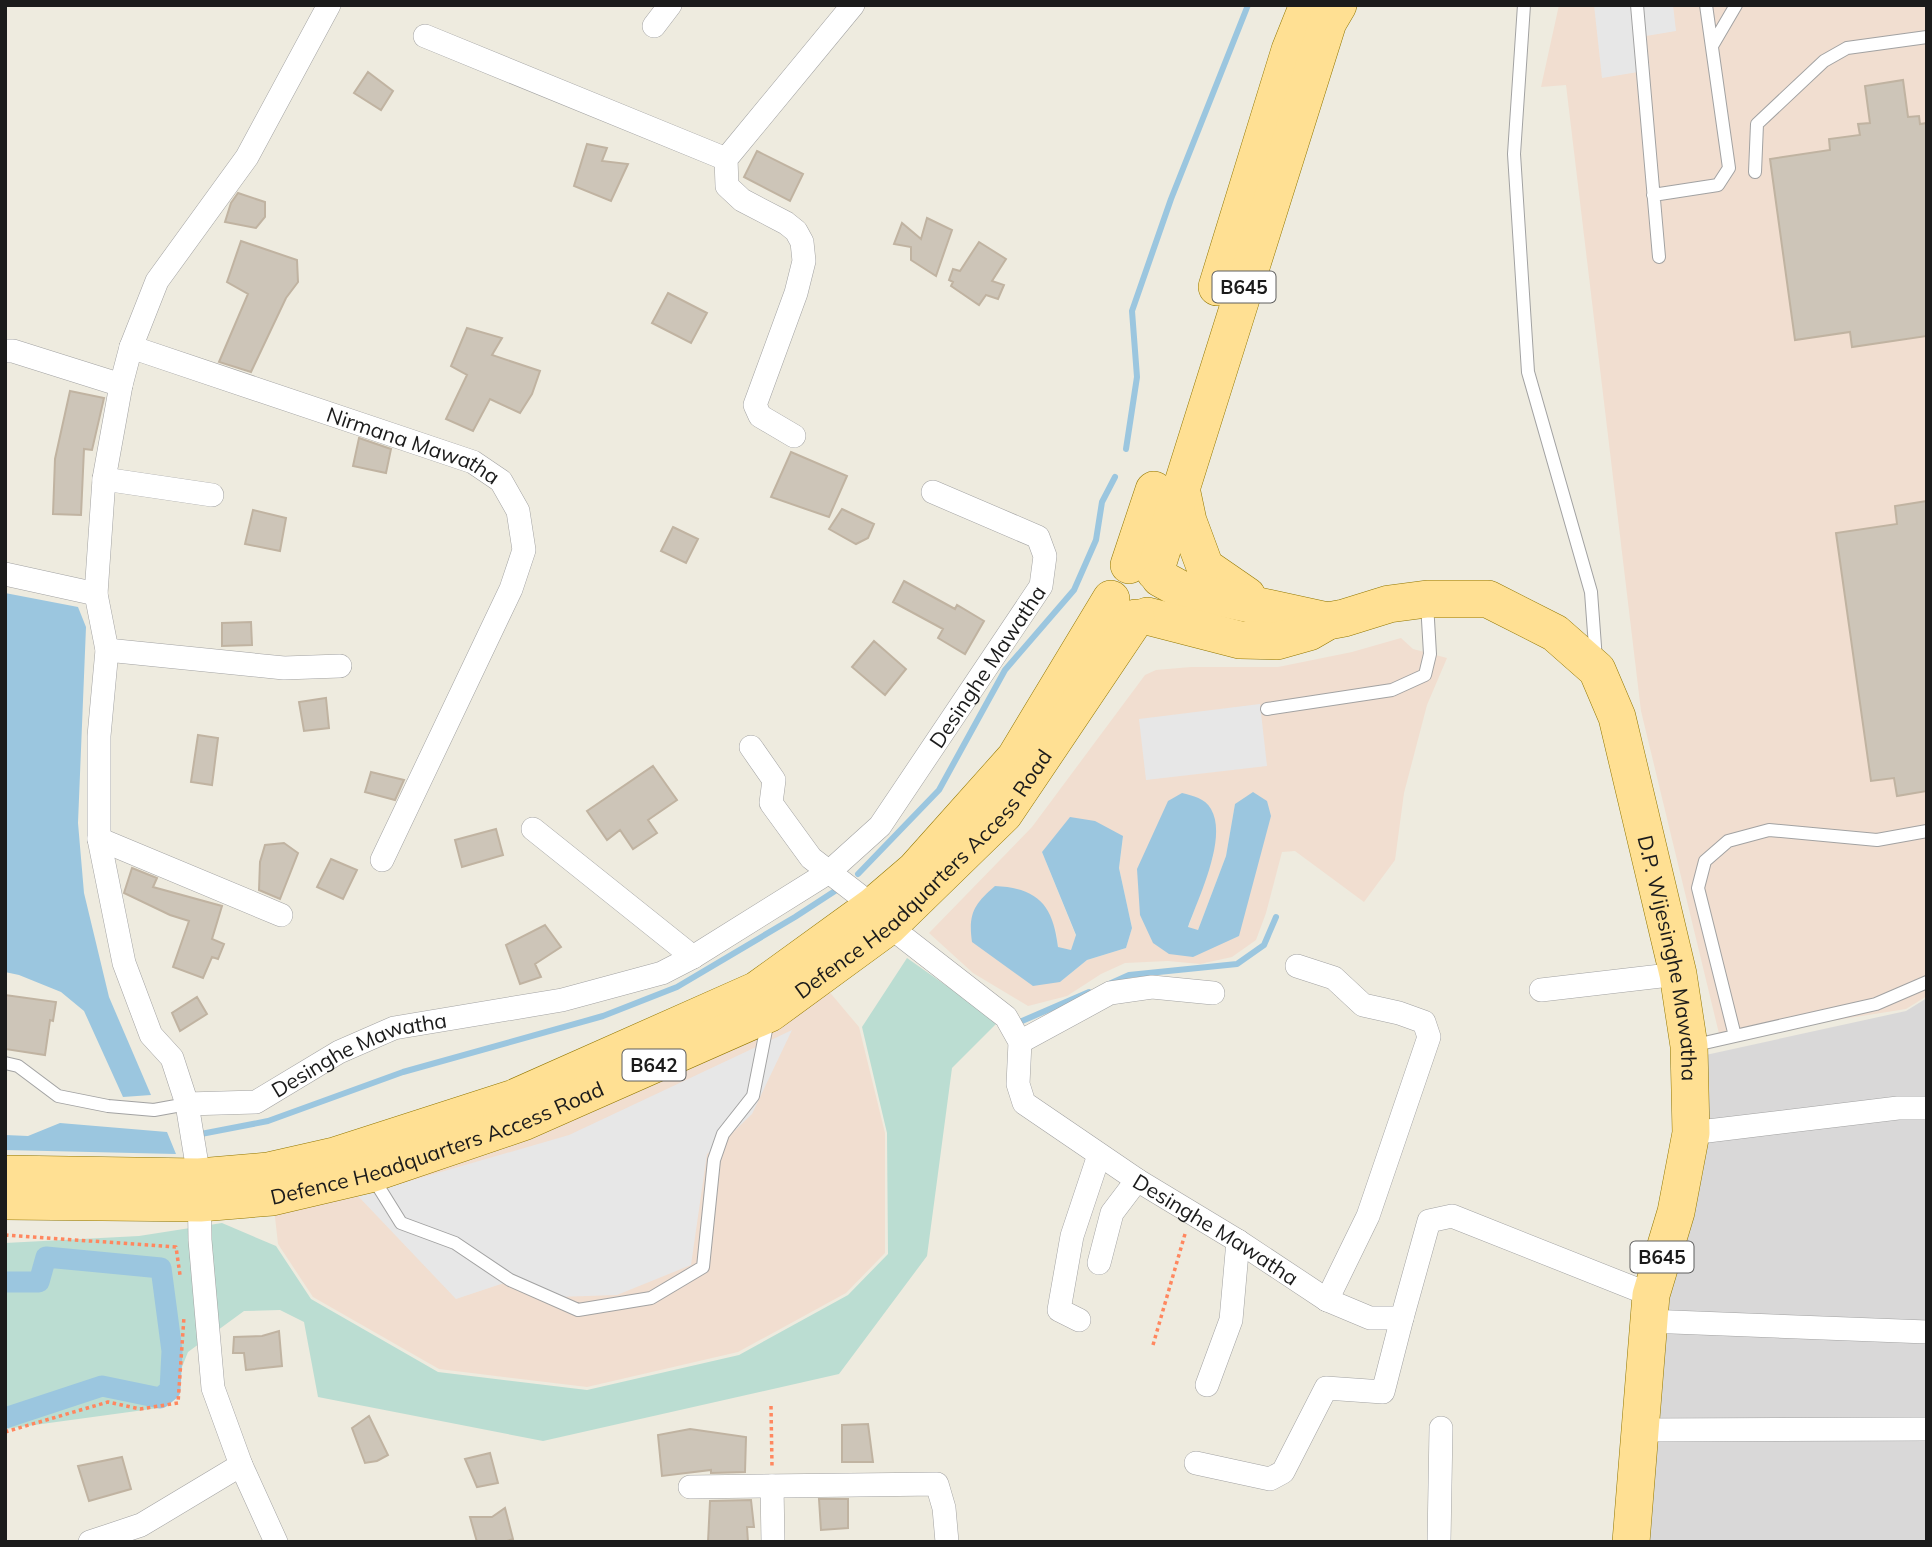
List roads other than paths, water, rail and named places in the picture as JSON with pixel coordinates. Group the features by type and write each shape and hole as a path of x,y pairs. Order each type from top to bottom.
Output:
{"main road":[{"name":"B645","path":"1148,572 1185,395 1290,50 1308,5"},
{"name":"B645","path":"1148,572 1181,487 1328,22 1338,5"},
{"path":"1181,487 1188,521 1205,567 1262,606"},
{"name":"D.P. Wijesinghe Mawatha","path":"1148,572 1180,589 1328,621"},
{"path":"1148,572 1163,587 1160,604 1131,611 1110,590 1116,575 1148,572"},
{"name":"D.P. Wijesinghe Mawatha","path":"1131,611 1240,640 1277,641 1309,632 1328,621 1389,604 1427,599 1488,600 1555,632 1597,670 1617,717 1678,974 1689,1046 1691,1133 1676,1212 1649,1308 1636,1540"},
{"name":"Defence Headquarters Access Road","path":"5,1174 272,1197 370,1174 523,1122 770,1013 881,916 915,870 1015,758 1131,611"},
{"name":"Defence Headquarters Access Road","path":"5,1201 200,1190 334,1156 514,1098 757,990 881,916"}],"street":[{"path":"276,1542 241,1465 213,1388 200,1240 200,1190 187,1104 172,1058 152,1035 124,962 99,839 99,736 107,650 96,594 104,479 121,385 131,347 157,281 247,157 328,5"},
{"path":"654,26 670,5"},
{"path":"794,436 760,416 755,405 796,293 804,261 802,242 796,231 786,223 742,201 727,187 726,159 853,5"},
{"path":"425,36 726,159"},
{"name":"Nirmana Mawatha","path":"131,347 473,462 501,481 518,511 523,550 511,590 382,860"},
{"path":"5,351 13,351 121,385"},
{"path":"104,479 212,495"},
{"name":"Desinghe Mawatha","path":"187,1104 256,1102 339,1052 394,1028 562,1000 662,973 693,957 829,872 880,826 1041,586 1045,556 1038,537 933,492"},
{"path":"5,574 96,594"},
{"path":"107,650 284,667 340,666"},
{"path":"751,747 774,780 771,803 811,858 1006,1017 1020,1042 1110,993 1152,987 1213,993"},
{"path":"533,829 693,957"},
{"path":"99,839 281,915"},
{"path":"1297,966 1334,978 1363,1004 1424,1022 1429,1037 1368,1216 1327,1300"},
{"path":"1541,990 1678,974"},
{"name":"Desinghe Mawatha","path":"1020,1042 1018,1084 1024,1103 1137,1180 1238,1241 1327,1300 1370,1318 1402,1318"},
{"path":"1691,1133 1899,1108 1927,1108"},
{"path":"1079,1320 1059,1310 1072,1236 1099,1155"},
{"path":"1099,1263 1112,1213 1137,1180"},
{"path":"1196,1463 1270,1479 1283,1472 1326,1388 1383,1392 1429,1221 1452,1216 1649,1308 1927,1332"},
{"path":"1207,1385 1231,1320 1238,1241"},
{"path":"1439,1542 1441,1428"},
{"path":"1641,1430 1927,1429"},
{"path":"90,1542 141,1525 241,1465"},
{"path":"690,1487 937,1484 944,1508 947,1542"},
{"path":"772,1486 773,1542"}],"lane":[{"path":"1524,5 1514,154 1528,372 1591,592 1597,670"},
{"path":"1637,5 1658,257"},
{"path":"1653,195 1718,185 1729,168 1706,5"},
{"path":"1712,46 1736,5"},
{"path":"1755,172 1757,124 1824,61 1847,48 1927,37"},
{"path":"1268,709 1392,690 1425,675 1430,654 1427,599"},
{"path":"1735,1036 1698,888 1705,861 1728,841 1769,830 1877,840 1927,831"},
{"path":"1689,1046 1876,1004 1927,982"},
{"path":"370,1174 401,1223 455,1243 521,1286 578,1310 651,1298 703,1267 714,1160 723,1134 753,1096 770,1013"},
{"path":"5,1063 18,1066 58,1096 108,1106 154,1110 187,1104"}],"waterway":[{"path":"1126,449 1137,377 1132,311 1171,199 1248,5"},
{"path":"858,874 939,790 1005,670 1074,590 1096,540 1102,502 1115,477"},
{"path":"201,1134 268,1121 403,1072 603,1016 677,987 838,889"},
{"path":"1109,984 1129,975 1237,964 1264,945 1276,917"},
{"path":"1022,1021 1089,992"},
{"path":"5,1282 39,1282 46,1257 161,1268 172,1351 170,1390 160,1398 102,1386 5,1418"}]}
